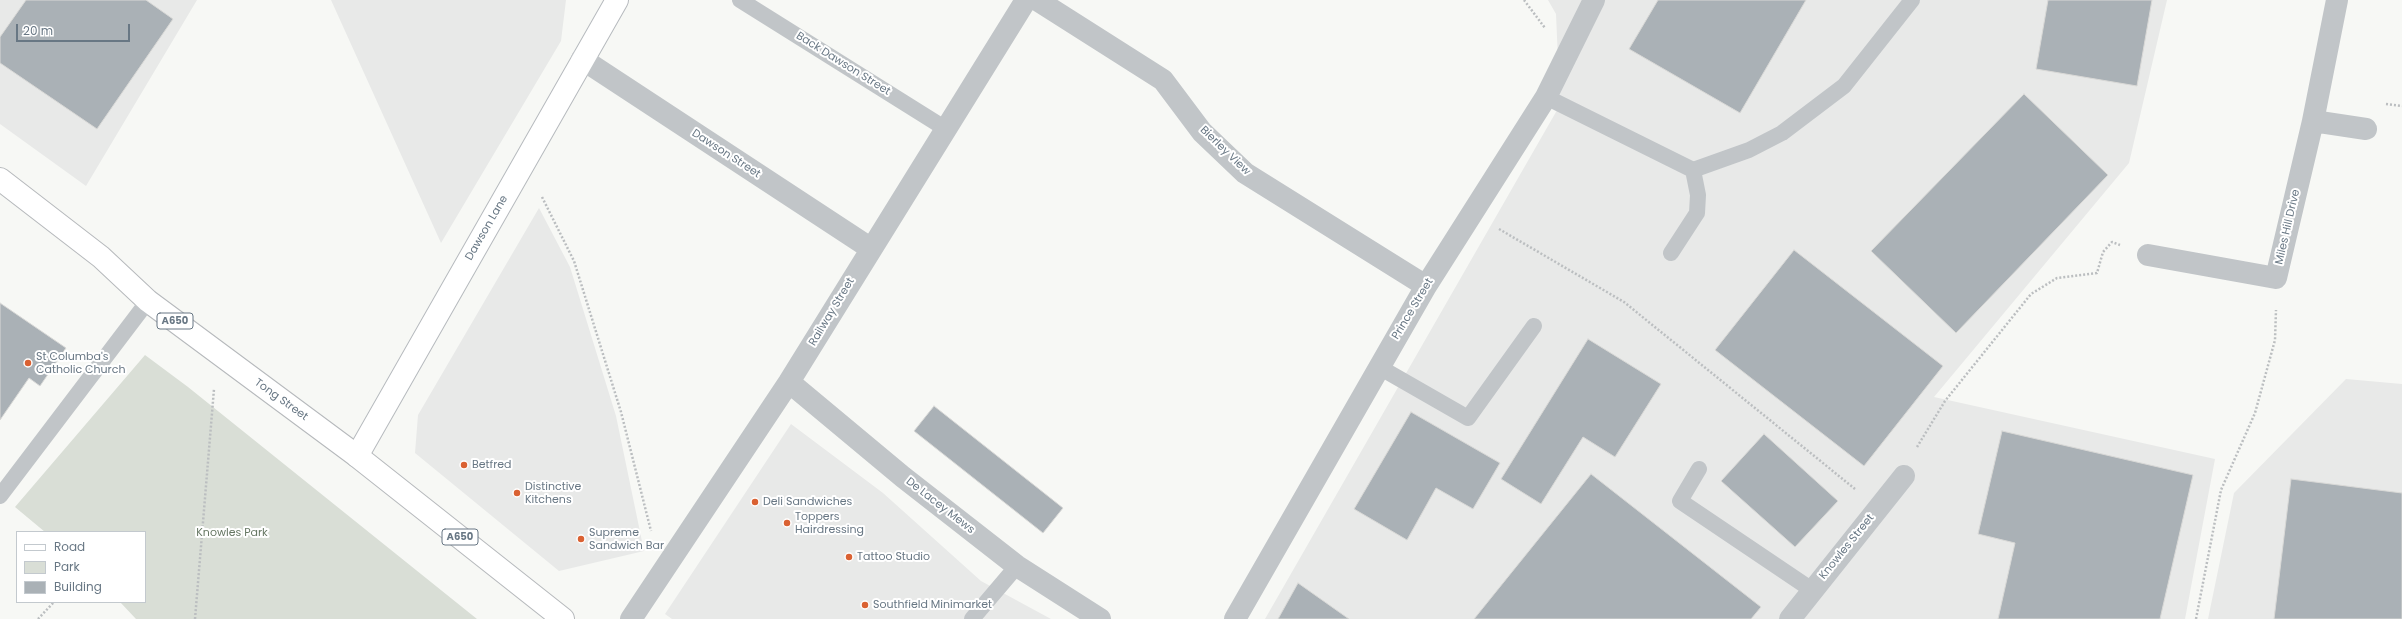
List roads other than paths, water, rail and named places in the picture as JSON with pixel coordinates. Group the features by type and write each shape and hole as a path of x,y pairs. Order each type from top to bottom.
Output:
{"main road":[{"name":"Dawson Lane","path":"357,456 617,0"},
{"name":"Tong Street","path":"0,179 101,257 148,301 357,456 563,619"}],"street":[{"name":"Railway Street","path":"631,619 789,382 870,248 1026,0"},
{"name":"Bierley View","path":"1037,0 1163,80 1202,132 1245,173 1426,286"},
{"name":"Prince Street","path":"1235,619 1426,286 1546,97 1594,0"},
{"name":"Miles Hill Drive","path":"2148,255 2276,278 2313,121 2336,0"},
{"name":"Dawson Street","path":"582,59 870,248"},
{"path":"2313,121 2366,129"},
{"name":"De Lacey Mews","path":"789,382 902,477 1016,566 1100,619"},
{"name":"Knowles Street","path":"1790,619 1904,476"}],"lane":[{"name":"Back Dawson Street","path":"740,0 946,129"},
{"path":"1546,97 1693,170 1749,150 1782,134 1844,86 1912,0"},
{"path":"1671,253 1697,213 1698,195 1693,170"},
{"path":"0,496 148,301"},
{"path":"1379,367 1468,418 1534,326"},
{"path":"1699,469 1680,501 1812,590"},
{"path":"972,619 1016,566"}],"place":[{"name":"St Columba's Catholic Church","path":"28,363"},
{"name":"Betfred","path":"464,465"},
{"name":"Distinctive Kitchens","path":"517,493"},
{"name":"Deli Sandwiches","path":"755,502"},
{"name":"Toppers Hairdressing","path":"787,523"},
{"name":"Supreme Sandwich Bar","path":"581,539"},
{"name":"Tattoo Studio","path":"849,557"},
{"name":"Southfield Minimarket","path":"865,605"}],"park label":[{"name":"Knowles Park","path":"232,533"}]}
